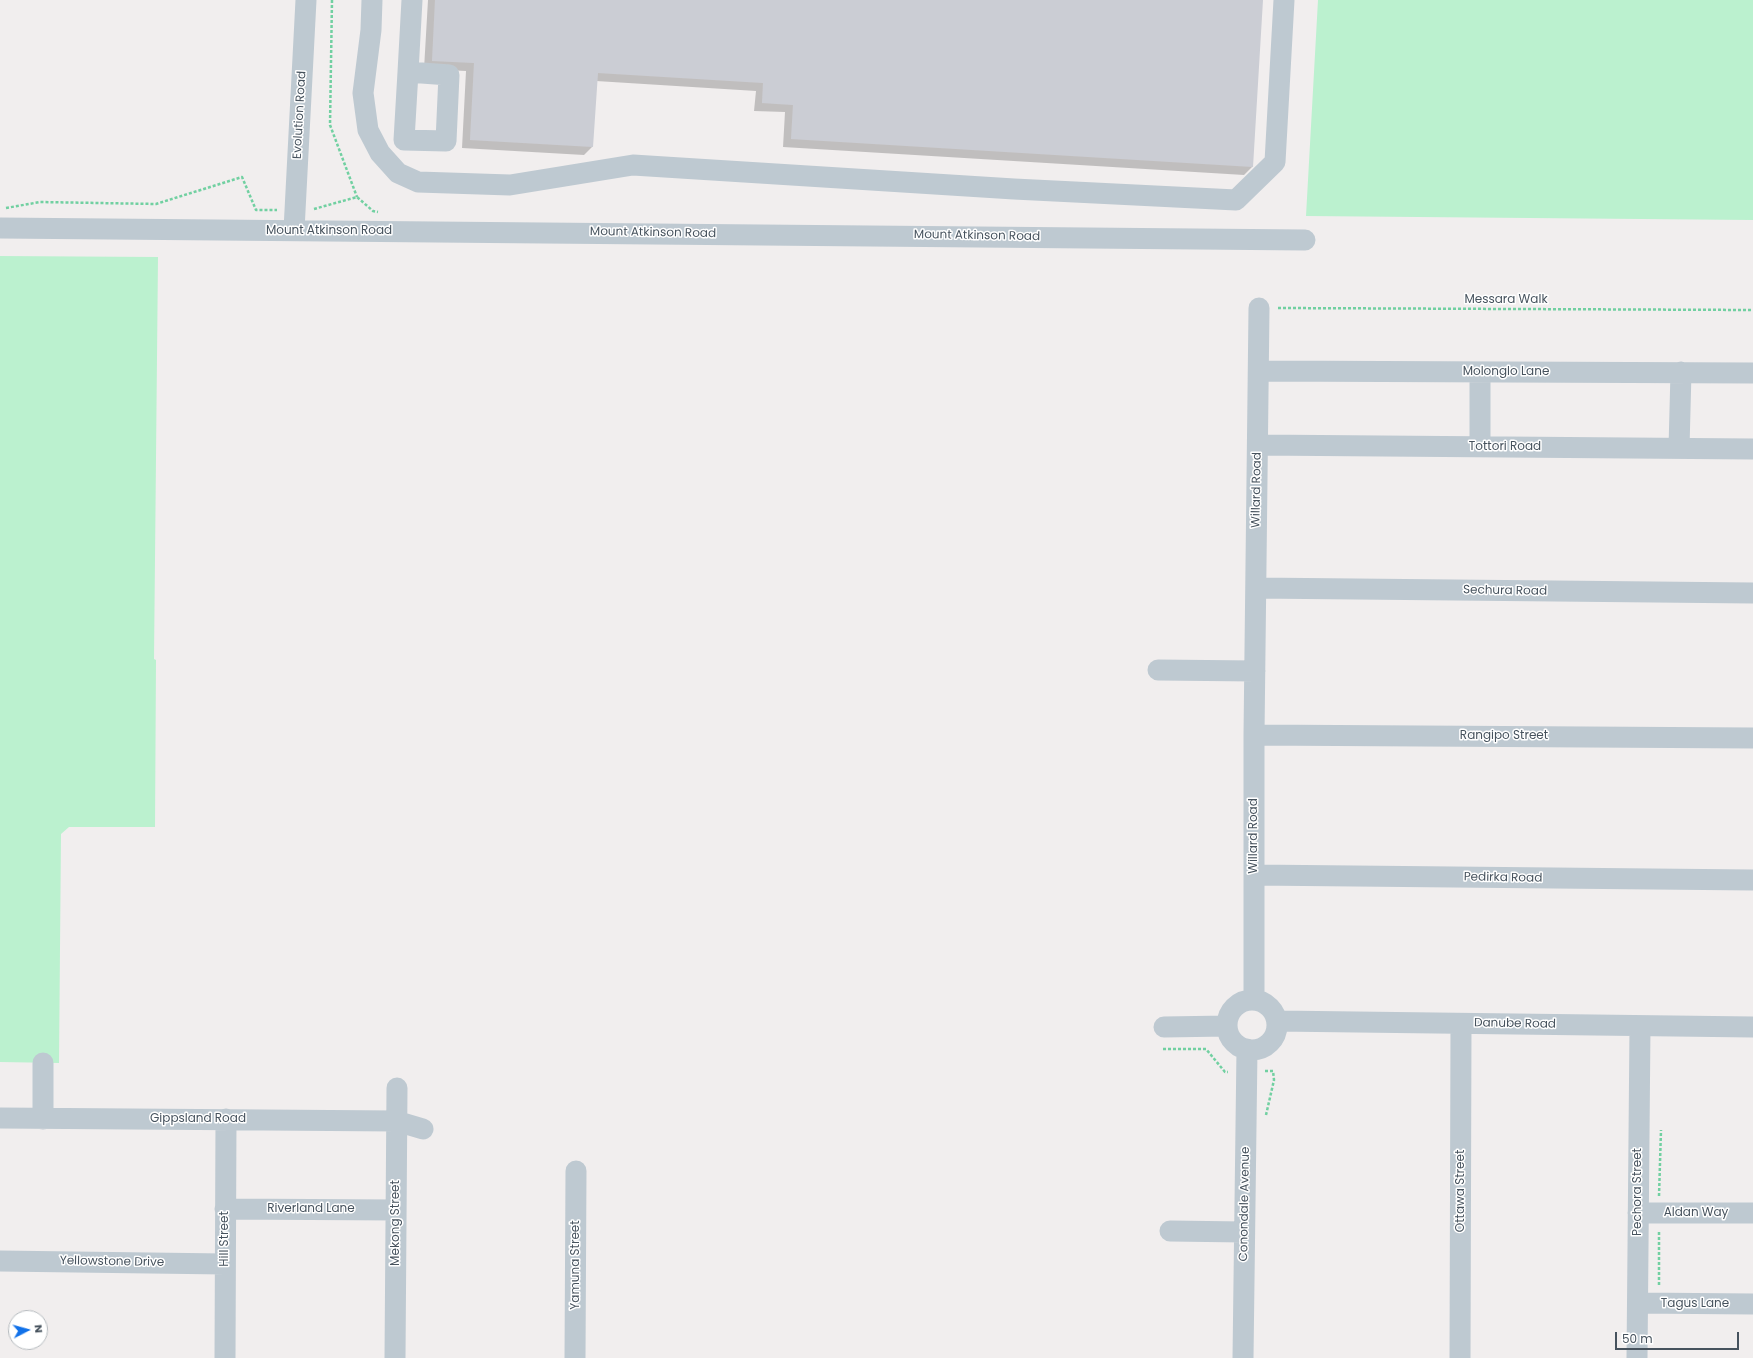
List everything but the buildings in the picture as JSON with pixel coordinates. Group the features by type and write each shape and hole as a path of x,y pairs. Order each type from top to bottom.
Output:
{"street":[{"name":"Evolution Road","path":"294,230 306,0"},
{"path":"372,0 371,30 363,93 368,130 380,153 398,173 418,182 510,185 633,165 1014,189 1236,200 1275,162 1284,0"},
{"path":"408,72 412,0"},
{"name":"Mount Atkinson Road","path":"0,228 1305,240"},
{"name":"Willard Road","path":"1254,1000 1254,735 1259,308"},
{"name":"Molonglo Lane","path":"1259,371 1753,373"},
{"path":"1480,372 1480,447"},
{"path":"1679,448 1681,372"},
{"name":"Tottori Road","path":"1258,445 1753,449"},
{"name":"Sechura Road","path":"1256,588 1753,593"},
{"path":"1158,670 1255,671"},
{"name":"Rangipo Street","path":"1254,735 1753,738"},
{"name":"Pedirka Road","path":"1254,875 1753,880"},
{"path":"1254,1000 1262,1002 1269,1007 1274,1013 1276,1021 1274,1037 1269,1043 1255,1050 1239,1046 1233,1041 1227,1026 1228,1019 1232,1011 1238,1005 1245,1001 1254,1000"},
{"name":"Danube Road","path":"1276,1021 1753,1027"},
{"name":"Ottawa Street","path":"1460,1358 1461,1024"},
{"path":"1164,1027 1227,1026"},
{"name":"Pechora Street","path":"1637,1358 1640,1026"},
{"name":"Conondale Avenue","path":"1243,1358 1247,1049"},
{"path":"43,1119 44,1062"},
{"name":"Mekong Street","path":"395,1358 397,1088"},
{"name":"Gippsland Road","path":"0,1118 396,1121 423,1129"},
{"name":"Hill Street","path":"224,1358 226,1119"},
{"name":"Yamuna Street","path":"575,1358 576,1171"},
{"name":"Riverland Lane","path":"225,1209 396,1210"},
{"name":"Aldan Way","path":"1638,1213 1753,1214"},
{"path":"1170,1231 1244,1232"},
{"name":"Yellowstone Drive","path":"0,1261 225,1264"},
{"name":"Tagus Lane","path":"1638,1303 1753,1304"}],"path":[{"path":"332,0 330,125 357,197"},
{"name":"Messara Walk","path":"1259,308 1753,310"},
{"path":"1163,1048 1206,1049 1225,1072"}],"green space":[{"path":"1318,0 1753,0 1753,220 1306,216"},
{"path":"0,256 158,257 154,659 156,660 155,827 69,827 61,834 59,1063 0,1062"}]}
